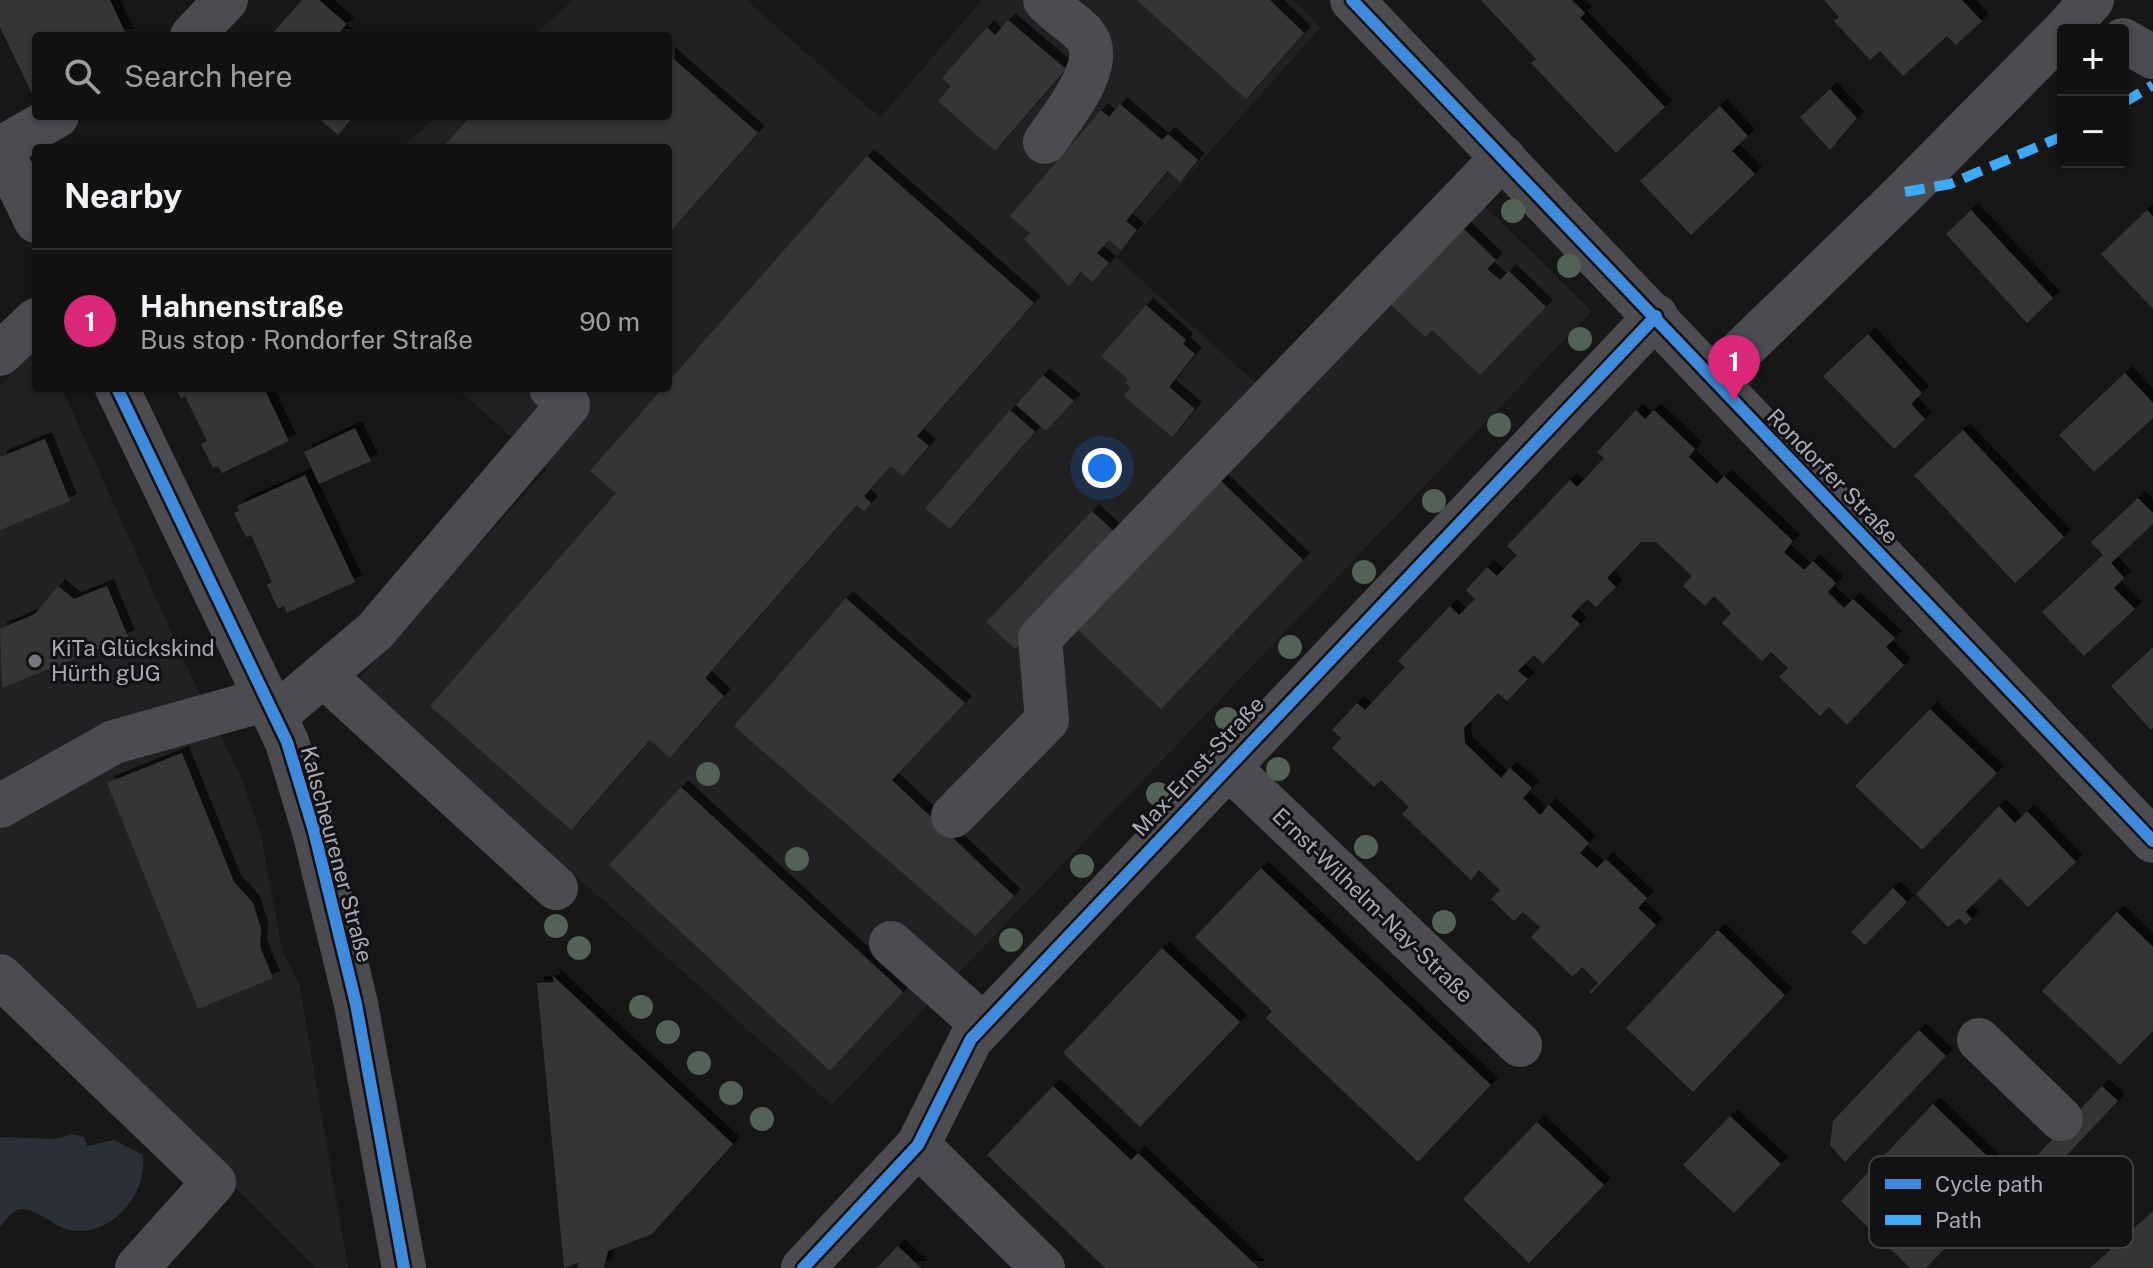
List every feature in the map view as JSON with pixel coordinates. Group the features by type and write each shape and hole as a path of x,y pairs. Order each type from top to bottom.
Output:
{"street":[{"path":"196,32 226,0"},
{"path":"1045,0 1086,36 1090,59 1086,82 1045,142"},
{"name":"Rondorfer Straße","path":"1375,8 1503,157 2153,841"},
{"path":"1714,377 1905,192 2057,72"},
{"path":"32,213 0,147 50,120"},
{"path":"953,816 1047,720 1040,638 1503,157"},
{"name":"Max-Ernst-Straße","path":"803,1268 918,1145 971,1039 983,1025 1226,765 1656,316"},
{"path":"0,354 32,324"},
{"name":"Kalscheurener Straße","path":"119,392 287,742 314,831 356,1004 404,1268"},
{"path":"0,806 114,742 271,707 323,675 375,631 568,405 555,392"},
{"path":"323,675 556,888"},
{"name":"Ernst-Wilhelm-Nay-Straße","path":"1226,765 1520,1045"},
{"path":"891,943 983,1025"},
{"path":"0,976 214,1182 137,1268"},
{"path":"1979,1040 2061,1119"},
{"path":"918,1145 1043,1268"}],"shaded area":[{"path":"574,0 746,0 880,118 982,0 1293,0 1321,27 1116,257 1259,386 1455,177 1592,311 832,1105 357,680 547,469 461,392 672,392 672,144 406,144 432,120 672,120 672,32 537,32"},
{"path":"32,354 32,392 64,392 184,661 242,779 261,835 282,950 299,983 348,1268 316,1268 0,952 0,386"},
{"path":"71,1134 84,1137 87,1146 114,1140 143,1155 140,1184 124,1210 100,1227 85,1231 64,1228 24,1209 13,1212 0,1227 0,1137 56,1139"}],"building":[{"path":"0,0 110,0 125,32 32,32 32,94 0,27"},
{"path":"302,0 319,0 347,24 341,32 274,32"},
{"path":"1137,0 1270,0 1304,33 1246,99"},
{"path":"1481,0 1572,0 1585,13 1580,18 1665,107 1616,153 1531,63 1536,59"},
{"path":"1824,0 1962,0 1982,21 1956,45 1947,36 1903,76 1880,51 1870,60 1834,21 1839,17"},
{"path":"1008,20 1066,69 995,151 938,101 951,86 942,78 987,27 995,35"},
{"path":"672,58 758,133 672,230 672,144 446,144 467,120 672,120"},
{"path":"1830,89 1857,118 1830,150 1800,117"},
{"path":"1120,104 1162,140 1168,134 1198,160 1180,182 1168,171 1126,221 1137,230 1121,250 1109,240 1097,253 1109,263 1092,282 1081,272 1069,286 1024,239 1030,233 1010,216 1101,110 1109,117"},
{"path":"1720,106 1748,136 1732,151 1755,174 1691,235 1640,181"},
{"path":"321,120 351,120 338,135"},
{"path":"867,156 1034,303 917,436 929,446 903,476 891,466 864,496 871,503 864,511 857,505 705,678 724,696 670,758 650,740 571,830 430,706 616,493 590,471 659,392 672,392 672,377"},
{"path":"1971,210 2053,298 2027,323 1946,234"},
{"path":"2147,210 2153,216 2153,309 2101,254"},
{"path":"1461,226 1496,260 1487,269 1500,280 1509,271 1546,307 1480,375 1432,330 1425,337 1388,302"},
{"path":"1146,305 1186,340 1183,344 1195,354 1169,387 1195,409 1172,437 1124,396 1131,387 1125,383 1128,379 1101,356"},
{"path":"1868,334 1922,393 1911,404 1925,419 1894,449 1823,376"},
{"path":"2125,373 2153,403 2153,418 2094,472 2059,435"},
{"path":"1043,375 1074,401 1046,431 1016,405"},
{"path":"178,392 266,392 289,441 222,473 218,466 213,468 201,444 207,441 185,396 181,399"},
{"path":"1010,410 1035,432 950,529 925,508"},
{"path":"1636,410 1645,419 1654,410 1695,449 1689,457 1717,484 1724,476 1793,541 1784,552 1804,570 1813,561 1836,583 1828,592 1844,608 1853,599 1895,638 1886,647 1904,665 1847,725 1829,707 1820,716 1779,677 1788,668 1771,652 1762,661 1722,623 1731,613 1714,596 1705,606 1683,586 1692,576 1656,542 1641,542 1607,578 1616,587 1596,607 1587,599 1571,616 1580,624 1543,664 1534,655 1518,671 1528,679 1507,701 1498,693 1464,728 1465,743 1501,778 1510,768 1532,788 1523,798 1540,815 1549,805 1589,843 1580,853 1597,868 1606,859 1647,898 1638,908 1656,925 1591,994 1589,992 1598,983 1582,967 1573,977 1531,937 1540,927 1523,912 1514,921 1491,899 1500,890 1479,870 1471,880 1402,814 1409,807 1381,780 1374,787 1332,748 1341,738 1332,730 1357,703 1365,710 1405,667 1398,661 1450,606 1459,615 1475,599 1466,590 1487,567 1497,576 1517,555 1507,546 1570,480 1577,487 1604,458 1597,452"},
{"path":"355,428 371,461 319,484 304,452"},
{"path":"1963,430 2064,537 2015,583 1914,475"},
{"path":"45,439 70,501 0,530 0,457"},
{"path":"305,475 355,582 287,613 284,606 278,609 267,585 272,582 251,535 246,537 234,513 239,511 237,506"},
{"path":"1218,478 1303,560 1161,709 1076,628"},
{"path":"2138,498 2153,513 2153,524 2111,563 2124,578 2114,588 2135,609 2084,656 2042,612 2103,555 2091,542"},
{"path":"1092,511 1120,537 1015,649 986,622"},
{"name":"KiTa Glückskind Hürth gUG","path":"58,586 74,599 107,586 128,637 2,688 0,629 35,614"},
{"path":"846,598 965,703 892,780 1014,896 975,936 734,726"},
{"path":"2153,647 2153,728 2151,730 2111,686"},
{"path":"1930,709 1997,773 1922,850 1855,786"},
{"path":"182,753 234,882 253,903 261,929 260,947 273,978 198,1009 107,783"},
{"path":"681,787 903,992 830,1071 609,865"},
{"path":"1999,806 2015,823 2027,811 2076,862 2028,907 2000,878 1965,912 1972,919 1965,925 1959,918 1948,927 1916,894"},
{"path":"1261,868 1491,1085 1418,1162 1266,1018 1272,1011 1195,937"},
{"path":"1893,888 1907,902 1865,945 1851,932"},
{"path":"2117,912 2153,947 2153,1031 2120,1065 2042,991"},
{"path":"1718,930 1785,995 1693,1092 1626,1028"},
{"path":"1162,948 1240,1022 1140,1127 1063,1053"},
{"path":"552,975 733,1144 652,1234 608,1251 604,1268 578,1268 579,1262 564,1268 537,983 554,982"},
{"path":"1919,1030 1946,1056 1845,1162 1830,1145 1833,1121"},
{"path":"1053,1086 1131,1160 1138,1153 1259,1268 1105,1268 987,1155"},
{"path":"2102,1086 2118,1101 2066,1156 2037,1156"},
{"path":"1933,1104 1987,1156 1884,1156"},
{"path":"1730,1116 1781,1164 1734,1213 1683,1165"},
{"path":"1537,1122 1604,1185 1529,1263 1463,1199"},
{"path":"1869,1171 1869,1228 1841,1201"},
{"path":"2153,1211 2153,1268 2090,1268 2112,1248 2133,1248 2133,1229"},
{"path":"898,1246 921,1268 877,1268"},
{"path":"1889,1248 1945,1248 1926,1268 1910,1268"}],"marked path":[{"path":"2129,99 2153,85"},
{"path":"1905,192 1950,184 2057,139"}],"cycle path":[{"path":"1352,0 2153,841"},
{"path":"803,1268 918,1145 971,1039 1656,316"},
{"path":"119,392 287,742 314,831 356,1004 404,1268"}],"place":[{"name":"Hahnenstraße","path":"1734,401"},
{"name":"KiTa Glückskind Hürth gUG","path":"35,661"}]}
